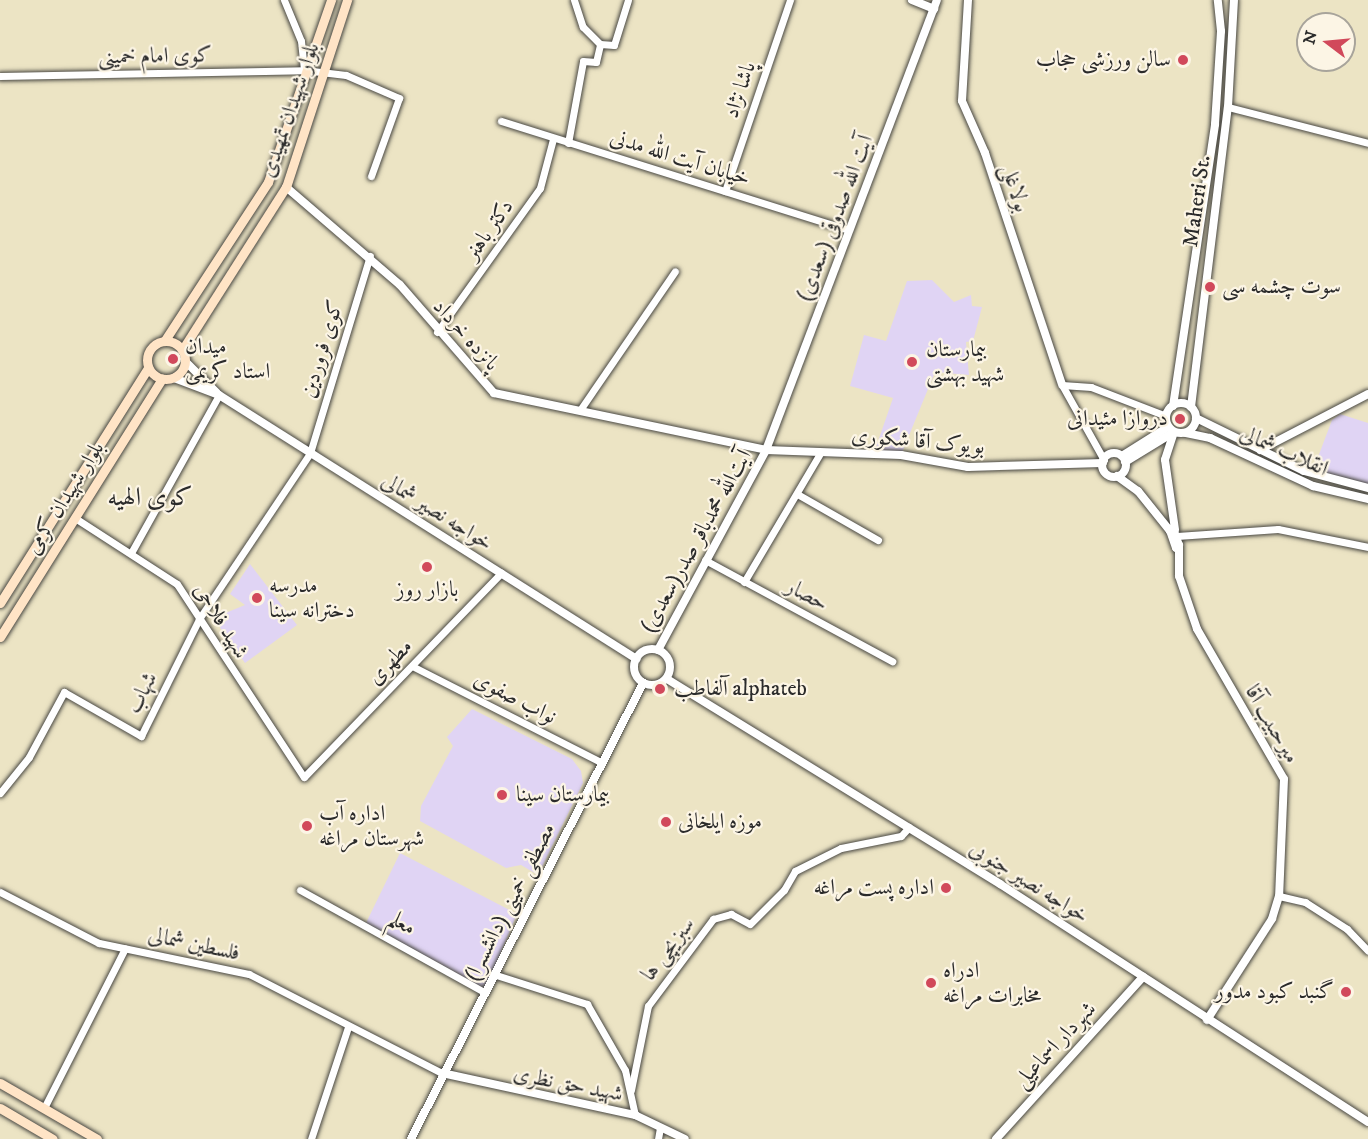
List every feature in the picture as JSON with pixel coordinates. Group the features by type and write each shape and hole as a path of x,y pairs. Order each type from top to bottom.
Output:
{"main road":[{"name":"بلوار شهیدان تمهیدی","path":"165,340 268,182 331,0"},
{"name":"بلوار شهیدان تمهیدی","path":"182,350 286,188 347,0"},
{"path":"165,340 182,350 185,361 174,378 162,379 148,368 149,350 165,340"},
{"name":"بلوار شهیدان کرمی","path":"0,603 148,368"},
{"name":"بلوار شهیدان کرمی","path":"0,637 162,379"},
{"path":"121,410 135,411 136,420"},
{"path":"0,1083 98,1139"},
{"path":"0,1108 53,1139"}],"street":[{"path":"284,0 301,41 307,71"},
{"path":"574,0 583,27 600,44 614,45 628,0"},
{"name":"پاشا نژاد","path":"725,191 790,0"},
{"path":"912,0 935,4"},
{"name":"بولاغلی","path":"968,0 962,101 986,153 1062,385 1103,462"},
{"name":"Maheri St.","path":"1173,406 1213,135 1221,31 1218,0"},
{"name":"Maheri St.","path":"1191,407 1228,107 1234,0"},
{"name":"آیت الله صدوقی (سعدی)","path":"766,450 935,4"},
{"path":"1221,31 1232,32"},
{"path":"568,143 583,61 596,62 600,44"},
{"path":"325,71 399,98 371,176"},
{"name":"کوی امام خمینی","path":"0,76 325,71"},
{"path":"1228,107 1368,142"},
{"name":"خیابان آیت الله مدنی","path":"501,121 553,140 848,230"},
{"name":"دکتر باهنر","path":"438,332 540,188 553,140"},
{"name":"پانزده خرداد","path":"286,188 370,256 494,393 766,450"},
{"name":"کوی فروردین","path":"199,619 310,453 370,256"},
{"path":"580,410 675,271"},
{"path":"185,361 219,395"},
{"path":"174,378 219,395"},
{"path":"1062,385 1091,387 1166,416 1171,429"},
{"path":"1260,450 1368,394"},
{"path":"130,553 219,395"},
{"name":"خواجه نصیر شمالی","path":"219,395 636,659"},
{"path":"1117,476 1124,459 1171,429 1186,433 1196,418 1191,407 1173,406 1166,416"},
{"name":"انقلاب شمالی","path":"1196,418 1304,471 1368,488"},
{"name":"میرحبیب آقا","path":"1171,429 1165,460 1175,538 1178,559 1197,629 1276,759 1284,799 1279,896 1272,919 1207,1020"},
{"name":"انقلاب شمالی","path":"1186,433 1210,438 1313,486 1368,499"},
{"name":"بویوک آقا شکوری","path":"766,450 902,455 968,467 1103,462 1112,453 1124,459"},
{"name":"آیت‌الله محمدباقر صدر(سعدی)","path":"657,650 766,450"},
{"path":"744,582 799,495 821,452"},
{"path":"1103,462 1107,474 1117,476 1138,491 1175,538 1278,529 1368,547"},
{"path":"799,495 878,540"},
{"name":"شهید فلاحی","path":"75,518 177,584 304,777"},
{"name":"حصار","path":"705,560 892,661"},
{"name":"مطهری","path":"304,777 501,573"},
{"name":"شهاب","path":"0,793 29,757 64,692 141,736 199,619"},
{"path":"657,650 670,663 667,679 653,686 643,683 634,670 636,659 657,650"},
{"name":"نواب صفوی","path":"412,666 602,763"},
{"name":"خواجه نصیر جنوبی","path":"667,679 909,827 1368,1122"},
{"name":"مصطفی خمینی (دانشسرا)","path":"411,1139 442,1073 643,683"},
{"name":"سبزیچی ها","path":"631,1090 644,1018 664,982 713,920 731,914 750,924 784,890 795,871 848,846 901,836 909,827"},
{"name":"معلم","path":"300,890 484,992"},
{"name":"فلسطین شمالی","path":"0,892 66,929 125,948 249,974 348,1027 442,1073"},
{"path":"1279,896 1305,902 1368,951"},
{"path":"44,1108 125,948"},
{"path":"493,974 587,1004 631,1090 635,1115"},
{"name":"شهردار اسماعیلی","path":"996,1139 1143,977"},
{"path":"311,1139 348,1027"},
{"name":"شهید حق نظری","path":"442,1073 635,1115 685,1139"},
{"path":"658,1139 660,1128"}],"shaded area":[{"name":"بیمارستان شهید بهشتی","path":"932,280 954,302 971,295 972,306 982,307 973,341 966,342 969,375 935,372 901,455 875,450 893,398 850,386 864,335 886,341 907,281"},
{"path":"1340,414 1368,423 1368,487 1312,473 1332,420"},
{"path":"250,564 297,625 245,663 219,626 227,620 223,614 245,605 230,594"},
{"name":"بیمارستان سینا","path":"472,709 572,759 581,771 583,783 538,875 521,865 506,868 420,821 421,806 453,746 447,737"},
{"path":"400,853 517,914 484,992 366,923"}],"place":[{"name":"سالن ورزشی حجاب","path":"1183,60"},
{"name":"سوت چشمه سی","path":"1210,287"},
{"name":"میدان استاد کریمی","path":"173,359"},
{"name":"بیمارستان شهید بهشتی","path":"912,362"},
{"name":"دروازا مئیدانی","path":"1180,419"},
{"name":"بازار روز","path":"427,567"},
{"name":"مدرسه دخترانه سینا","path":"257,598"},
{"name":"آلفاطب alphateb","path":"660,689"},
{"name":"بیمارستان سینا","path":"502,795"},
{"name":"موزه ایلخانی","path":"666,822"},
{"name":"اداره آب شهرستان مراغه","path":"307,826"},
{"name":"اداره پست مراغه","path":"946,888"},
{"name":"ادراه مخابرات مراغه","path":"931,983"},
{"name":"گنبد کبود مدور","path":"1346,992"}],"district":[{"name":"کوی الهیه","path":"150,498"}]}
